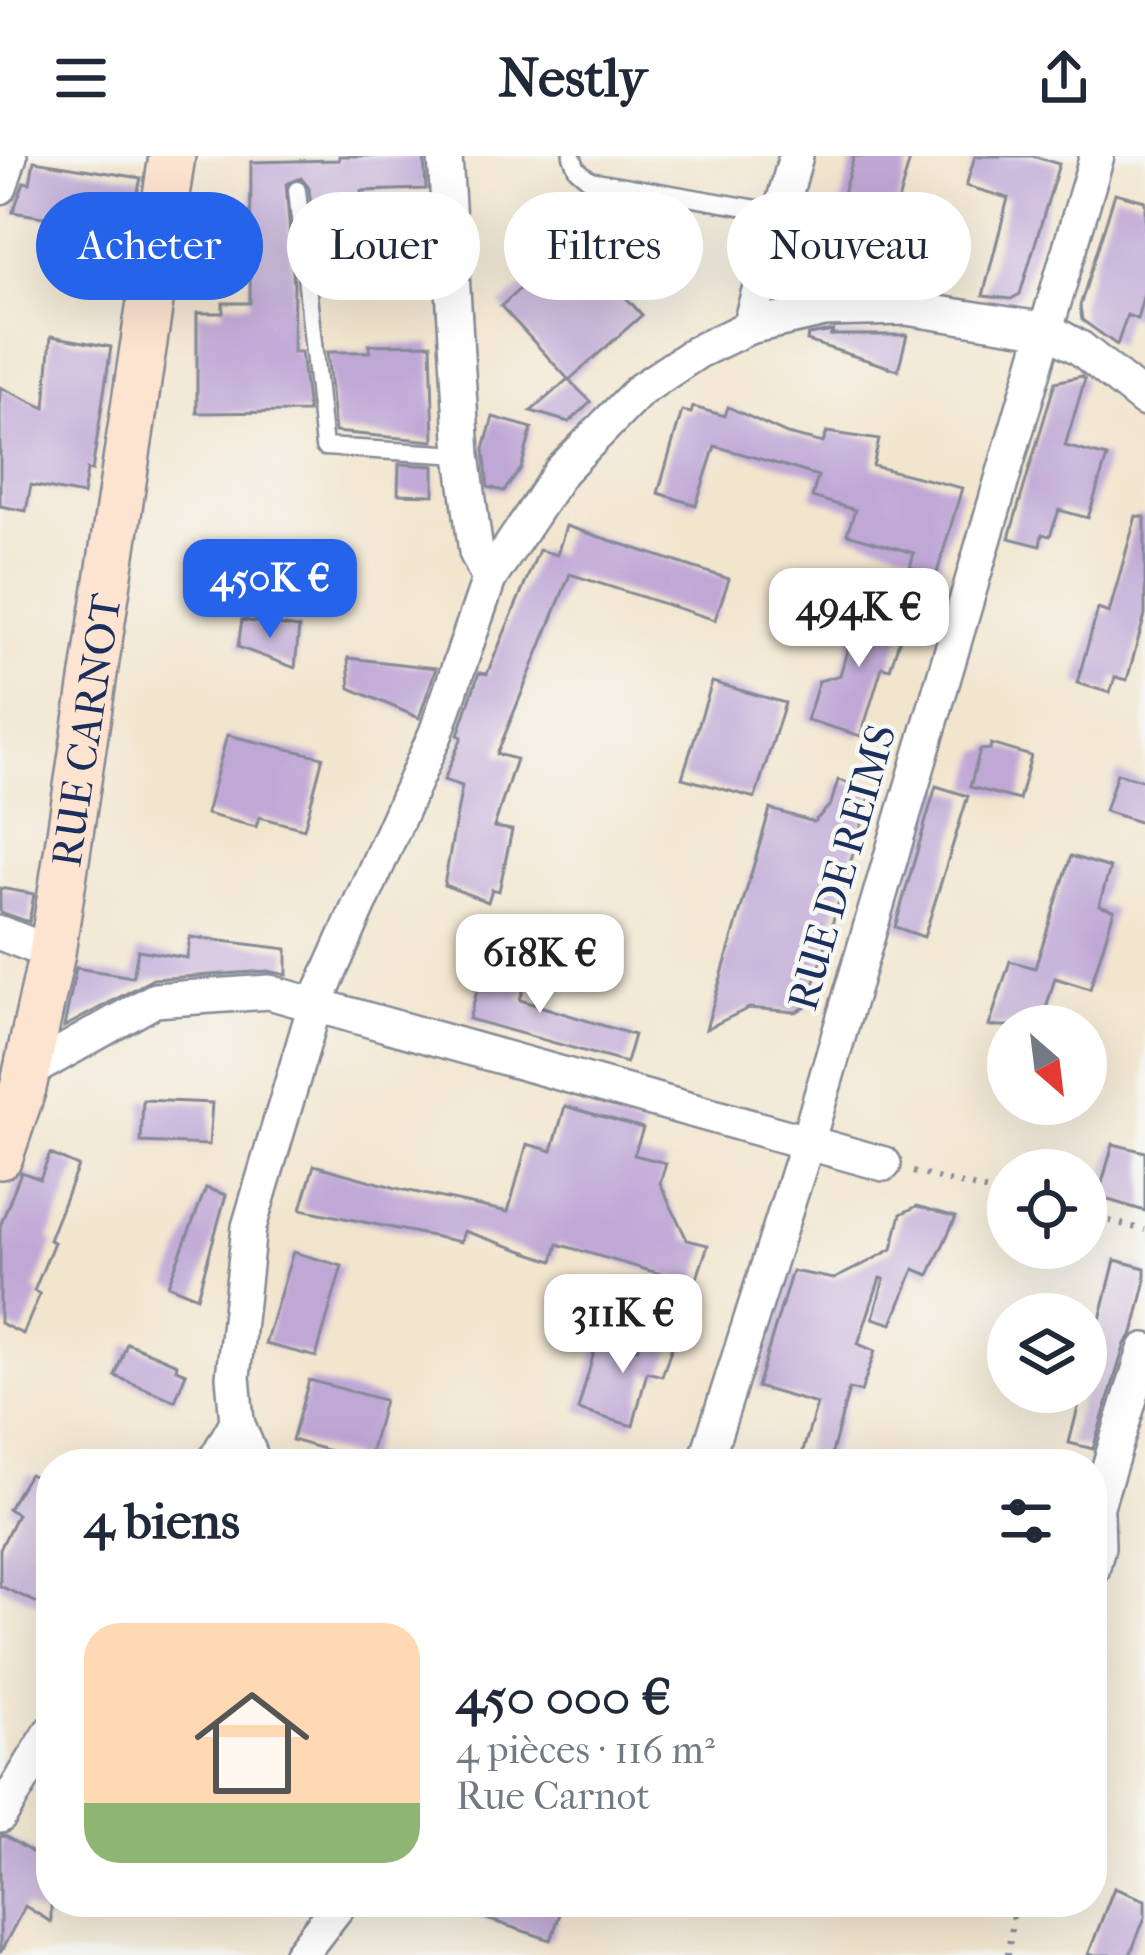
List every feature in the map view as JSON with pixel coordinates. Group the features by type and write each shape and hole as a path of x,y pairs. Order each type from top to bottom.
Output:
{"street":[{"path":"0,187 10,156"},
{"name":"RUE CARNOT","path":"0,1156 26,1072 52,953 172,156"},
{"path":"445,156 463,455 476,552 489,579"},
{"path":"786,192 796,156"},
{"name":"RUE DE REIMS","path":"710,1449 807,1142 1097,156"},
{"path":"749,327 756,300"},
{"path":"248,1449 237,1422 233,1377 249,1227 315,1005 436,733 489,579 561,471 640,390 697,352 749,327 825,310 906,308 1046,330 1080,348 1145,400"},
{"path":"0,932 52,953"},
{"path":"26,1072 155,1000 268,992 884,1164"},
{"path":"1107,1477 1145,1350"},
{"path":"222,1449 237,1422"},
{"path":"0,1816 36,1757"},
{"path":"300,1955 329,1917"}],"lane":[{"path":"572,156 590,180 727,204"},
{"path":"297,190 324,447 463,455"}],"path":[{"path":"884,1164 987,1191"},
{"path":"1107,1221 1145,1230"},
{"path":"1008,1955 1012,1917"}],"building":[{"path":"339,156 424,156 426,189 309,192 301,178 286,184 287,300 294,300 293,352 301,352 308,412 197,413 197,313 223,313 223,303 263,300 263,192 251,192 251,162 339,160"},
{"path":"854,156 911,156 901,192 843,192"},
{"path":"975,156 1032,156 1059,164 1020,294 1011,299 983,296 1008,198 966,186"},
{"path":"34,161 141,178 138,192 36,192 36,216 13,212 24,182 30,183"},
{"path":"1115,193 1145,201 1145,290 1137,319 1127,315 1117,345 1082,320 1080,306"},
{"path":"508,300 628,300 642,315 569,380 501,306"},
{"path":"833,331 831,335 907,335 898,370 807,341 808,335"},
{"path":"51,336 111,347 92,471 87,470 83,495 31,485 26,511 0,506 0,387 45,408"},
{"path":"431,344 434,441 335,432 327,352 370,352 369,345"},
{"path":"568,379 591,402 569,422 531,411"},
{"path":"1085,379 1065,446 1107,457 1088,518 1059,510 1050,536 1042,534 1040,546 1009,538 1055,382"},
{"path":"693,407 725,416 728,407 787,434 823,443 827,432 879,440 873,466 962,488 936,576 910,567 914,553 847,534 855,510 812,497 818,476 785,466 715,446 696,505 658,493 682,411 691,413"},
{"path":"493,417 532,428 521,469 504,491 488,487 484,449"},
{"path":"399,464 434,466 434,495 398,494"},
{"path":"1136,516 1145,517 1145,615 1127,680 1115,677 1110,693 1077,683 1098,609 1109,613"},
{"path":"566,526 729,579 715,620 570,574 497,754 516,759 494,827 512,830 499,891 492,889 488,902 444,885 462,786 444,780 462,737 458,735 479,673 487,674 539,550 557,555"},
{"path":"862,600 908,613 890,669 882,667 861,736 807,720 819,681 840,675"},
{"path":"242,620 299,628 295,668 238,647"},
{"path":"348,658 436,668 419,718 350,688"},
{"path":"712,682 785,703 755,798 682,778"},
{"path":"227,735 323,757 304,829 259,817 256,827 206,814"},
{"path":"991,744 1031,756 1019,800 970,787 980,750 990,749"},
{"path":"1117,773 1145,781 1145,824 1105,811"},
{"path":"838,780 872,790 808,1005 796,1012 749,1008 706,1029 770,809 814,822 831,804"},
{"path":"936,786 968,796 924,937 895,927"},
{"path":"1071,856 1110,868 1099,905 1114,910 1090,989 1055,978 1047,1005 996,1005 1010,961 1035,968"},
{"path":"0,888 34,894 29,922 0,912"},
{"path":"190,937 287,949 287,975 268,971 153,979 64,1027 76,968 133,977 138,950 187,958"},
{"path":"486,959 529,971 520,1000 634,1035 626,1063 469,1019"},
{"path":"143,1100 212,1103 209,1145 141,1142"},
{"path":"565,1106 643,1128 634,1155 666,1163 660,1183 687,1240 708,1245 695,1284 558,1244 553,1261 464,1231 461,1242 301,1209 314,1165 508,1212 527,1144 552,1151"},
{"path":"1113,1144 1145,1152 1145,1211 1107,1200 1107,1165"},
{"path":"50,1154 78,1166 49,1240 54,1242 34,1291 40,1294 23,1334 0,1323 0,1226 21,1172 40,1179"},
{"path":"206,1188 226,1195 197,1297 168,1285"},
{"path":"917,1206 956,1217 929,1275 914,1269 892,1324 873,1318 884,1279 880,1278 858,1344 875,1351 861,1392 849,1389 833,1449 804,1449 817,1404 757,1387 792,1271 834,1279 866,1263 892,1249 901,1214"},
{"path":"293,1252 342,1266 316,1357 265,1344"},
{"path":"1115,1260 1145,1268 1133,1333 1125,1344 1107,1403 1107,1293"},
{"path":"643,1329 675,1338 662,1376 647,1372 633,1426 578,1410 598,1338 637,1349"},
{"path":"127,1343 177,1364 176,1369 186,1373 175,1401 115,1376"},
{"path":"309,1380 384,1400 371,1449 323,1449 292,1440"},
{"path":"1077,1413 1104,1413 1093,1449 1069,1443"},
{"path":"29,1474 36,1477 36,1602 0,1586 0,1549 17,1514 8,1509"},
{"path":"0,1837 36,1855 36,1913 25,1906 0,1953"},
{"path":"1114,1888 1145,1900 1145,1917 1130,1955 1088,1955 1103,1917 1107,1917"},
{"path":"480,1917 559,1917 551,1940"}]}
